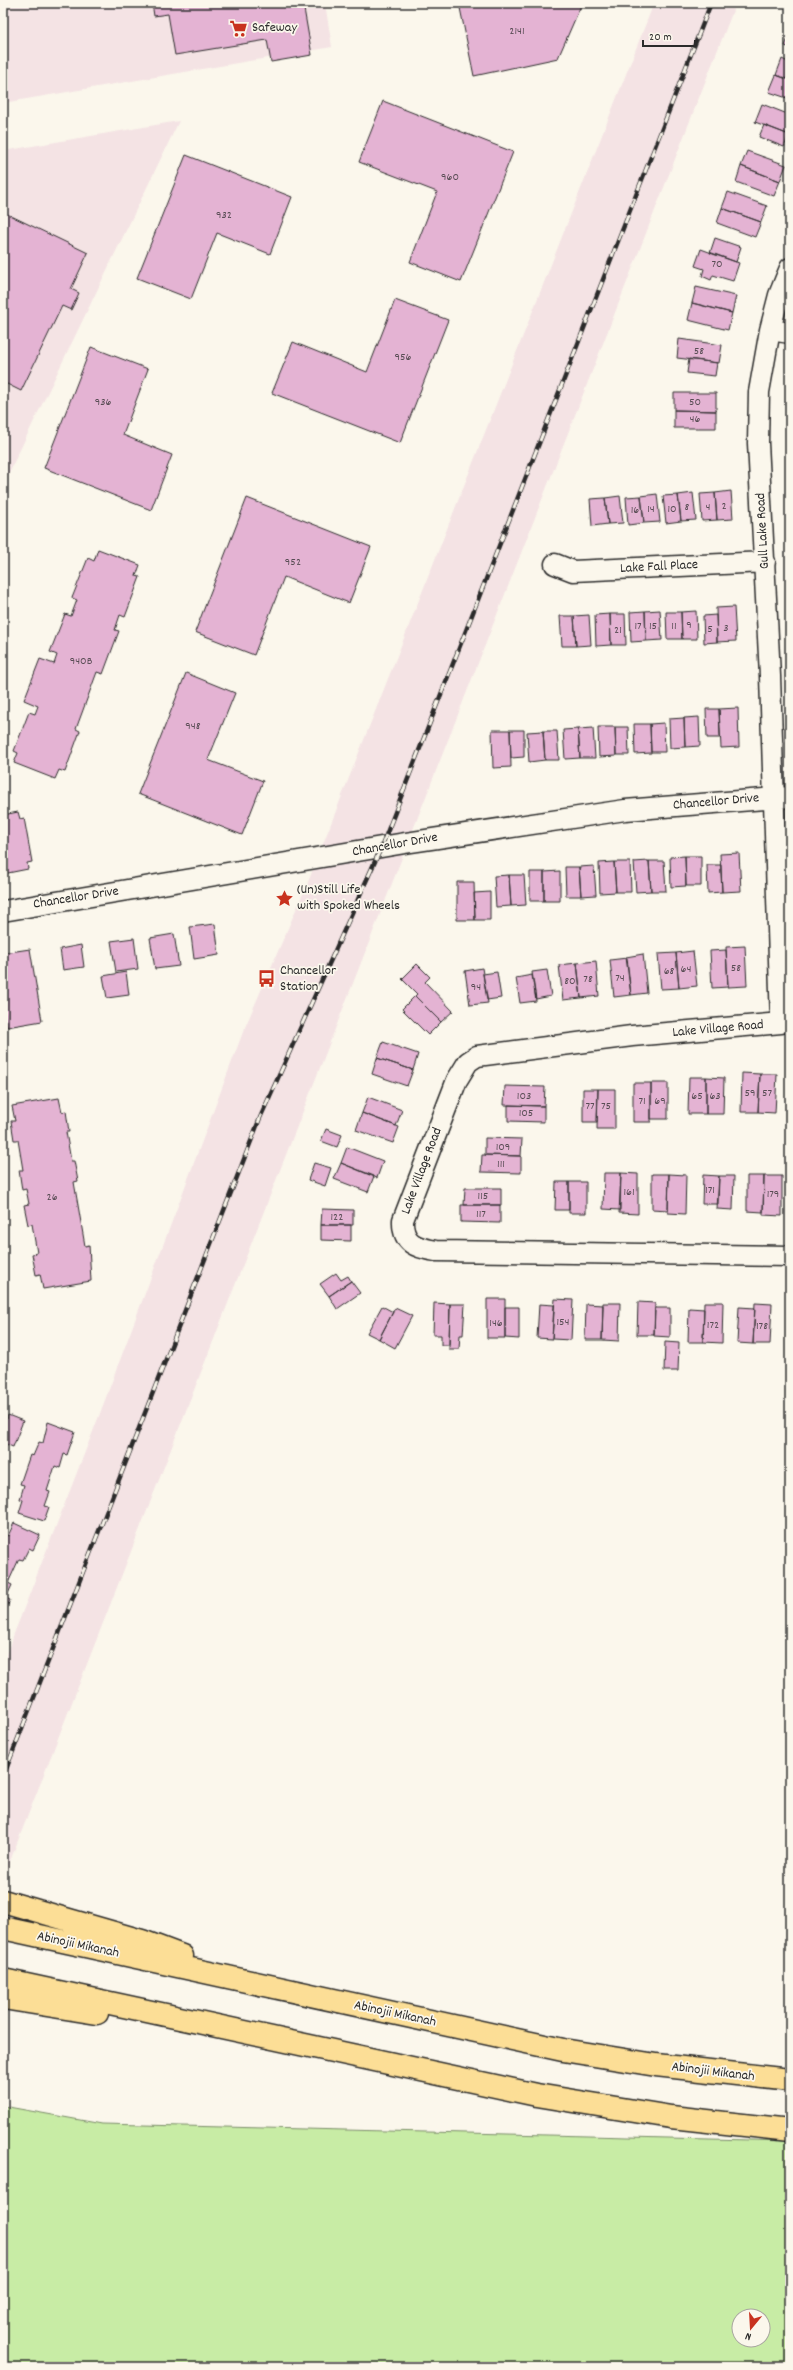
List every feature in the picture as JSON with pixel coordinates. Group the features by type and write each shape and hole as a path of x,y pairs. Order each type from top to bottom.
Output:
{"main road":[{"path":"3,1900 142,1941 264,1986"},
{"name":"Abinojii Mikanah","path":"3,1928 563,2050 656,2065 790,2080"},
{"path":"3,1980 445,2077 594,2106 737,2126 790,2130"},
{"path":"3,1998 70,2010 205,2024"}],"street":[{"name":"Gull Lake Road","path":"782,797 758,443 759,392 770,330 780,295 790,268"},
{"path":"770,330 790,333"},
{"name":"Lake Fall Place","path":"555,564 573,571 765,562"},
{"name":"Chancellor Drive","path":"3,910 405,843 617,812 782,797"},
{"name":"Lake Village Road","path":"782,797 786,1023 625,1037 477,1056 468,1062 457,1080 403,1220 402,1231 408,1240 419,1249 436,1251 790,1256"}],"shaded area":[{"path":"3,3 325,3 332,47 3,103"},
{"path":"654,3 736,3 3,1879 3,1662 99,1416 243,1032 308,882"},
{"path":"179,121 3,485 3,151"}],"green space":[{"path":"3,2106 102,2124 790,2141 790,2367 3,2367"}],"building":[{"name":"Safeway","path":"152,3 303,3 312,55 271,62 267,40 175,55 168,14 154,16"},
{"path":"459,3 582,3 558,58 474,76"},
{"path":"790,33 790,48 785,46"},
{"path":"790,57 790,80 776,75 782,59 788,62"},
{"path":"776,75 790,80 790,99 769,92"},
{"path":"383,101 513,152 461,282 410,262 437,192 359,162"},
{"path":"762,104 790,115 790,135 755,122"},
{"path":"764,125 789,135 784,147 759,137"},
{"path":"747,151 786,165 780,181 741,166"},
{"path":"186,155 292,197 270,254 217,233 191,299 137,278"},
{"path":"741,166 780,181 774,196 736,182"},
{"path":"728,192 767,206 761,222 722,208"},
{"path":"722,208 761,222 755,237 717,223"},
{"path":"3,212 88,253 71,289 79,293 71,310 62,306 21,391 3,382"},
{"path":"715,238 741,247 736,262 710,253"},
{"path":"701,249 739,263 733,281 713,275 711,280 702,276 704,269 695,266"},
{"path":"696,287 736,296 732,313 692,303"},
{"path":"395,300 448,320 400,443 272,393 293,342 367,372"},
{"path":"692,303 732,313 728,330 688,320"},
{"path":"679,339 722,345 719,363 677,358"},
{"path":"91,347 148,369 123,435 172,455 151,510 44,468"},
{"path":"689,359 717,363 715,376 687,373"},
{"path":"674,393 716,393 716,411 674,410"},
{"path":"674,410 716,411 716,428 674,428"},
{"path":"731,491 733,519 717,520 715,493"},
{"path":"693,493 696,520 681,521 678,495"},
{"path":"715,493 717,520 702,521 700,494"},
{"path":"657,494 660,522 644,523 641,496"},
{"path":"678,495 681,521 666,523 663,496"},
{"path":"620,496 623,523 608,524 605,498"},
{"path":"641,496 644,523 628,525 626,497"},
{"path":"247,498 371,547 349,603 284,577 254,655 195,632"},
{"path":"605,498 608,524 592,526 590,499"},
{"path":"98,549 140,565 136,576 140,577 125,617 120,615 115,630 119,631 103,674 97,672 76,729 80,731 65,772 59,770 55,779 14,763 18,753 14,751 29,712 35,714 38,706 24,700 40,659 54,664 57,655 50,652 65,614 71,616 77,600 72,598 88,558 94,561"},
{"path":"734,607 736,641 717,642 716,608"},
{"path":"660,610 662,640 646,641 645,611"},
{"path":"645,611 646,641 631,642 630,612"},
{"path":"696,611 697,639 682,639 681,612"},
{"path":"666,612 681,612 682,639 667,639"},
{"path":"610,614 625,614 626,645 611,645"},
{"path":"610,614 611,645 596,646 595,615"},
{"path":"589,615 591,645 576,646 574,616"},
{"path":"716,615 717,642 704,643 703,616"},
{"path":"560,616 574,616 576,646 562,646"},
{"path":"186,673 235,693 208,760 263,781 242,835 138,794"},
{"path":"738,708 739,747 721,748 719,709"},
{"path":"706,709 719,709 720,738 707,738"},
{"path":"699,717 700,746 685,747 684,718"},
{"path":"684,718 685,747 670,748 669,719"},
{"path":"664,723 665,752 651,752 650,724"},
{"path":"634,724 650,724 651,753 635,754"},
{"path":"598,727 615,727 616,756 599,757"},
{"path":"615,727 628,727 629,755 616,755"},
{"path":"593,728 595,758 580,758 578,729"},
{"path":"578,729 580,758 565,759 563,730"},
{"path":"492,730 510,730 511,767 493,768"},
{"path":"510,730 524,730 524,757 511,758"},
{"path":"543,731 557,731 559,760 545,760"},
{"path":"543,731 545,760 529,762 527,732"},
{"path":"18,812 20,819 24,818 32,862 27,863 28,869 3,874 3,815"},
{"path":"739,853 741,891 722,892 720,854"},
{"path":"685,856 701,856 701,886 686,886"},
{"path":"685,856 686,886 671,887 670,857"},
{"path":"649,861 664,861 666,891 651,891"},
{"path":"649,861 651,891 636,892 634,862"},
{"path":"614,862 630,862 631,892 616,892"},
{"path":"614,862 616,892 600,893 599,863"},
{"path":"707,865 721,865 722,892 708,893"},
{"path":"594,866 596,895 581,896 579,867"},
{"path":"565,867 579,867 581,896 566,896"},
{"path":"560,871 560,901 544,901 544,872"},
{"path":"530,872 544,872 544,901 530,901"},
{"path":"509,875 524,875 526,905 511,906"},
{"path":"509,875 511,906 496,907 494,876"},
{"path":"457,882 474,882 475,920 457,920"},
{"path":"490,892 490,920 475,920 474,893"},
{"path":"215,924 219,955 194,959 190,927"},
{"path":"174,934 179,966 155,969 150,938"},
{"path":"134,938 138,969 116,972 111,941"},
{"path":"81,945 84,967 63,970 60,949"},
{"path":"745,946 747,986 728,987 726,947"},
{"path":"30,949 42,1021 7,1027 3,1003 3,953"},
{"path":"726,950 728,987 712,988 710,951"},
{"path":"693,951 697,986 679,988 676,953"},
{"path":"676,953 679,988 661,989 658,954"},
{"path":"643,954 647,993 631,995 626,957"},
{"path":"627,958 631,995 614,997 610,960"},
{"path":"596,961 599,996 581,998 577,963"},
{"path":"577,963 581,998 563,1000 559,965"},
{"path":"417,964 430,977 425,982 453,1011 441,1022 415,996 417,994 402,979"},
{"path":"482,968 488,1003 470,1005 465,971"},
{"path":"547,970 551,996 536,999 532,972"},
{"path":"126,972 129,995 107,998 103,976"},
{"path":"497,972 501,998 487,1000 483,974"},
{"path":"532,975 536,1001 520,1003 516,978"},
{"path":"415,996 441,1022 428,1035 402,1009"},
{"path":"383,1042 418,1054 413,1070 377,1058"},
{"path":"377,1058 413,1070 407,1086 372,1074"},
{"path":"742,1073 760,1074 758,1112 741,1112"},
{"path":"760,1074 777,1074 775,1113 758,1112"},
{"path":"689,1077 706,1077 706,1114 688,1114"},
{"path":"706,1077 724,1078 723,1114 706,1114"},
{"path":"633,1083 651,1083 651,1122 633,1122"},
{"path":"651,1083 668,1083 668,1119 651,1119"},
{"path":"505,1086 545,1087 544,1106 504,1105"},
{"path":"583,1089 598,1089 597,1122 583,1122"},
{"path":"598,1089 615,1089 615,1129 597,1129"},
{"path":"368,1097 402,1110 396,1126 362,1113"},
{"path":"59,1098 62,1112 66,1111 69,1132 66,1132 71,1161 74,1161 78,1181 74,1182 85,1246 89,1245 91,1281 43,1289 40,1274 36,1275 32,1254 37,1253 32,1224 28,1225 24,1205 29,1204 26,1189 22,1190 19,1170 23,1170 18,1140 14,1140 11,1121 15,1121 12,1106"},
{"path":"508,1105 544,1106 544,1122 508,1121"},
{"path":"362,1113 399,1127 393,1143 356,1130"},
{"path":"326,1129 342,1135 337,1147 321,1141"},
{"path":"485,1138 522,1139 521,1156 485,1155"},
{"path":"347,1147 383,1161 377,1178 341,1163"},
{"path":"482,1155 521,1156 521,1173 481,1172"},
{"path":"314,1163 331,1168 325,1186 308,1180"},
{"path":"341,1163 374,1176 368,1192 334,1179"},
{"path":"604,1173 621,1173 620,1210 603,1209"},
{"path":"621,1173 638,1174 638,1214 619,1213"},
{"path":"652,1174 669,1174 668,1210 652,1209"},
{"path":"669,1174 686,1175 685,1214 668,1213"},
{"path":"703,1175 719,1176 718,1204 702,1204"},
{"path":"719,1176 734,1176 733,1210 717,1209"},
{"path":"747,1176 764,1176 763,1212 747,1211"},
{"path":"764,1176 782,1176 782,1216 763,1215"},
{"path":"556,1182 569,1182 569,1210 555,1210"},
{"path":"569,1182 586,1182 586,1213 569,1213"},
{"path":"465,1188 501,1188 501,1205 464,1205"},
{"path":"461,1205 500,1205 500,1223 461,1222"},
{"path":"322,1209 353,1210 353,1225 321,1225"},
{"path":"321,1225 351,1225 351,1241 321,1240"},
{"path":"336,1273 341,1280 348,1276 351,1281 329,1296 320,1284"},
{"path":"351,1281 360,1293 337,1309 329,1296"},
{"path":"487,1299 505,1299 505,1338 487,1338"},
{"path":"555,1299 573,1300 571,1340 552,1339"},
{"path":"638,1302 655,1303 654,1335 637,1335"},
{"path":"704,1302 723,1302 722,1343 703,1342"},
{"path":"434,1303 450,1304 449,1345 441,1345 441,1335 433,1335"},
{"path":"603,1303 620,1303 619,1341 602,1340"},
{"path":"755,1303 772,1304 770,1344 753,1344"},
{"path":"788,1303 790,1303 790,1338 787,1338"},
{"path":"450,1304 465,1304 463,1335 460,1335 459,1349 449,1349"},
{"path":"539,1304 554,1305 552,1339 537,1338"},
{"path":"586,1304 603,1305 602,1340 585,1340"},
{"path":"382,1306 393,1312 379,1339 367,1333"},
{"path":"505,1307 519,1307 519,1339 505,1338"},
{"path":"739,1307 755,1308 753,1344 737,1343"},
{"path":"395,1308 412,1316 395,1348 379,1339"},
{"path":"655,1308 670,1308 670,1337 654,1336"},
{"path":"689,1308 704,1309 703,1342 688,1342"},
{"path":"665,1342 679,1343 678,1371 664,1371"},
{"path":"8,1415 23,1421 13,1447 3,1443 3,1418 7,1419"},
{"path":"48,1422 75,1432 67,1455 64,1454 60,1468 55,1466 47,1491 50,1492 45,1506 49,1507 44,1521 19,1513 23,1500 20,1499 24,1485 20,1484 30,1455 33,1456 39,1442 43,1443"},
{"path":"14,1523 40,1535 33,1550 29,1548 23,1560 19,1559 8,1583 12,1585 6,1598 10,1600 4,1614 3,1538 5,1534 8,1536"}],"railway":[{"path":"3,1777 260,1118 381,848 711,3"}],"place":[{"name":"Safeway","path":"239,28"},
{"name":"(Un)Still Life with Spoked Wheels","path":"284,898"},
{"name":"Chancellor Station","path":"267,979"}]}
